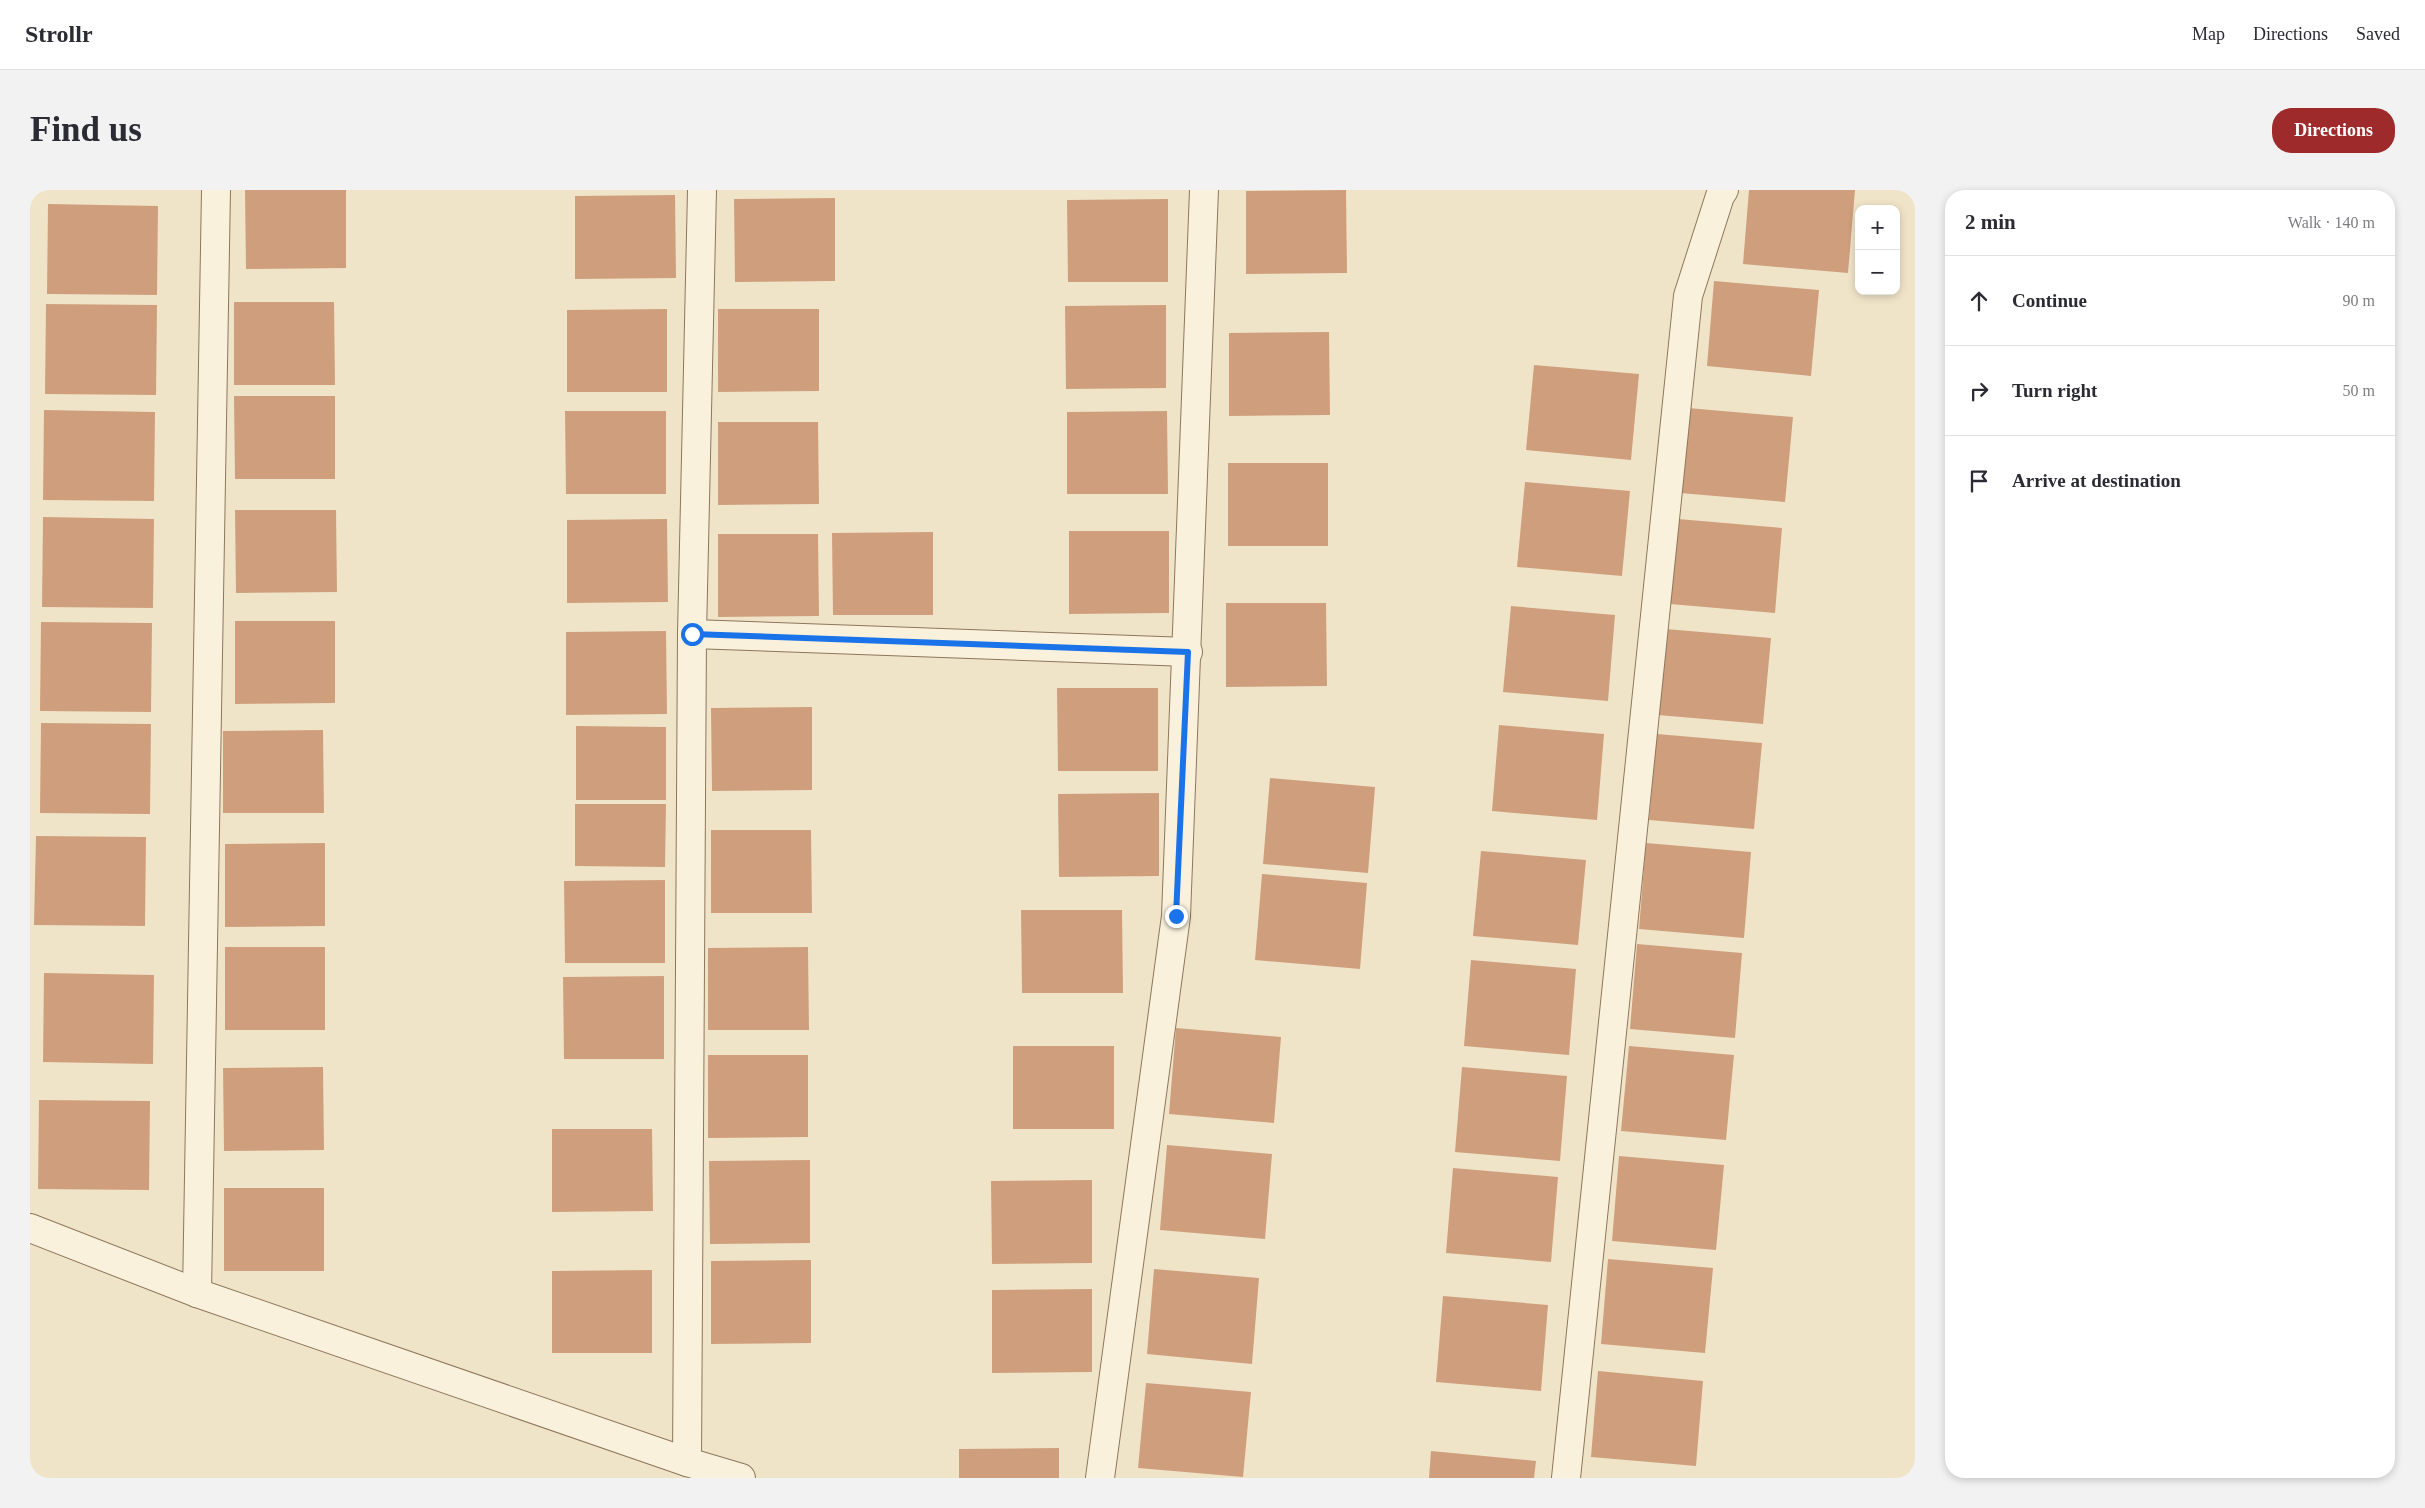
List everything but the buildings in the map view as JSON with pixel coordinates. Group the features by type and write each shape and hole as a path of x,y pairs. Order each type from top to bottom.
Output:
{"street":[{"path":"197,1293 216,190"},
{"path":"687,1462 692,634 702,190"},
{"path":"1100,1478 1176,916 1188,652 1204,190"},
{"path":"1566,1478 1688,296 1720,196 1724,190"},
{"path":"692,634 1188,652"},
{"path":"30,1229 197,1293 687,1462 741,1478"}],"route":[{"path":"692,634 1188,652 1176,916"}]}
